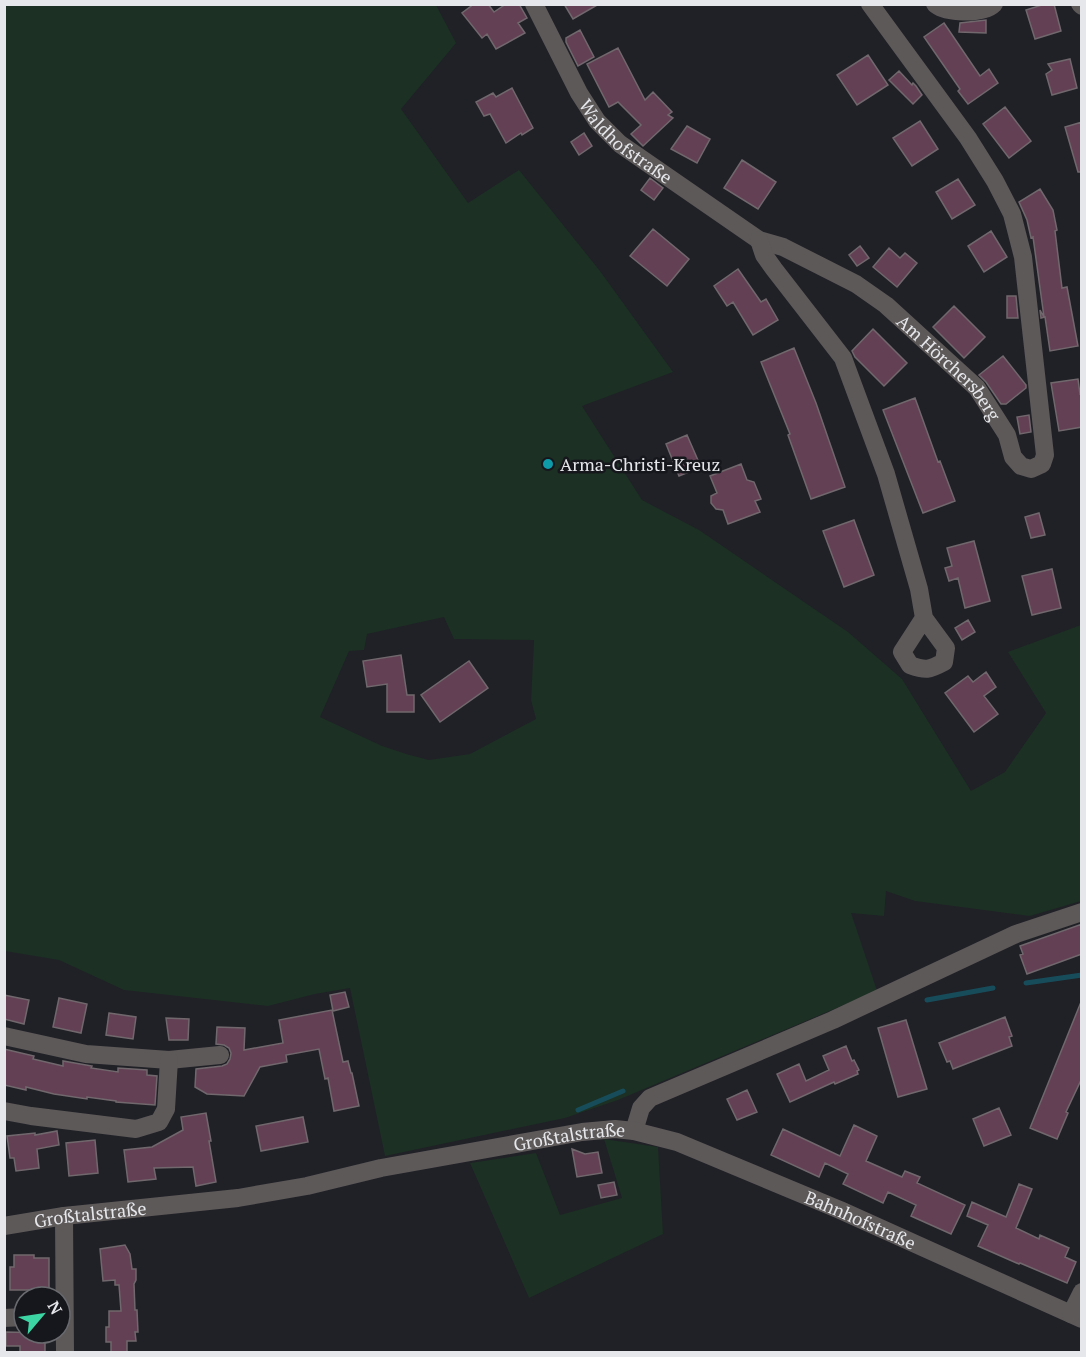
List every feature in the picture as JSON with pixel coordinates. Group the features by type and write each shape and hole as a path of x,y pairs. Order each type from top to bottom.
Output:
{"street":[{"name":"Waldhofstraße","path":"534,4 579,93 597,121 620,144 759,240"},
{"name":"Am Hörchersberg","path":"759,240 783,247 856,284 886,304 976,388 1007,435 1013,457 1021,466 1031,469 1042,464 1045,454 1023,257 1012,214 995,181 968,138 870,4"},
{"path":"935,4 939,9 966,12 986,9 994,4"},
{"path":"759,240 764,255 843,358 886,474 919,589 924,618"},
{"name":"Großtalstraße","path":"4,1226 64,1216 238,1198 307,1186 381,1168 582,1132 615,1129 634,1131 641,1108 650,1098 833,1020 1016,934 1082,912"},
{"path":"4,1036 86,1054 169,1060 220,1055"},
{"path":"4,1111 136,1129 144,1127 159,1122 166,1109 169,1060"},
{"name":"Bahnhofstraße","path":"634,1131 677,1142 735,1165 1076,1316"},
{"path":"63,1285 64,1216"},
{"path":"1076,1316 1082,1292"}],"green space":[{"path":"4,5 436,5 456,43 401,109 468,203 519,170 600,271 673,372 582,406 642,500 699,530 848,632 902,679 971,791 1005,772 1046,713 1008,652 1081,625 1081,901 1030,916 915,901 886,891 884,916 851,913 877,991 618,1100 565,1118 385,1156 350,988 268,1006 124,990 59,960 5,951","holes":["444,617 454,639 534,640 531,700 536,719 470,754 429,760 382,746 320,717 349,651 364,650 367,634"]},
{"path":"604,1139 658,1147 663,1234 529,1298 470,1163 536,1153 560,1215 622,1198"}],"building":[{"path":"474,4 488,4 494,12 506,4 519,4 527,18 518,23 525,33 496,49 487,34 482,38 462,13"},
{"path":"564,4 599,4 573,19"},
{"path":"1045,4 1054,4 1061,31 1035,39 1026,10"},
{"path":"986,20 986,33 959,32 960,23"},
{"path":"944,23 980,76 989,69 998,83 968,104 924,37"},
{"path":"580,30 594,57 578,66 566,38"},
{"path":"618,48 645,100 653,92 672,112 668,115 673,118 643,146 631,134 641,125 618,102 609,107 587,64"},
{"path":"868,55 888,85 857,105 837,75"},
{"path":"1070,59 1077,88 1052,95 1046,74 1052,70 1048,64"},
{"path":"899,71 912,85 913,83 916,86 922,95 913,104 889,80"},
{"path":"512,88 533,128 506,143 490,114 484,116 476,102 493,93 496,97"},
{"path":"1005,107 1031,141 1009,158 983,124"},
{"path":"920,121 938,149 912,166 893,138"},
{"path":"1082,122 1082,172 1078,172 1065,127"},
{"path":"687,126 710,139 697,163 671,149"},
{"path":"584,133 592,146 579,155 571,142"},
{"path":"742,160 776,182 758,209 724,188"},
{"path":"650,178 663,188 654,200 641,190"},
{"path":"958,179 975,205 952,219 936,192"},
{"path":"1040,189 1053,210 1062,288 1067,287 1078,346 1050,351 1045,317 1041,318 1040,310 1044,317 1033,237 1031,238 1027,220 1019,202"},
{"path":"653,229 689,259 667,286 630,256"},
{"path":"991,231 1007,257 984,272 968,246"},
{"path":"860,246 869,258 857,266 849,255"},
{"path":"889,248 900,258 905,253 917,263 897,287 873,267"},
{"path":"738,269 761,302 766,299 778,320 753,335 733,302 727,306 714,286"},
{"path":"1007,296 1016,296 1018,318 1007,318"},
{"path":"954,306 985,337 964,358 933,327"},
{"path":"873,329 907,363 884,386 855,357 852,351"},
{"path":"794,348 845,487 811,499 788,435 790,434 761,362"},
{"path":"1003,356 1026,385 1026,388 1006,404 1001,404 979,375"},
{"path":"1078,379 1080,394 1082,393 1082,427 1059,431 1051,383"},
{"path":"915,398 955,501 923,513 883,410"},
{"path":"1029,415 1031,432 1020,434 1017,417"},
{"path":"687,435 701,467 679,476 666,444"},
{"path":"741,464 747,480 754,482 761,499 755,501 760,512 728,524 723,510 716,509 711,503 711,496 717,493 710,476"},
{"path":"1039,513 1045,535 1031,538 1025,517"},
{"path":"854,520 874,575 844,587 823,531"},
{"path":"974,541 990,601 965,608 958,578 949,581 945,568 952,566 947,548"},
{"path":"1052,569 1061,608 1032,615 1022,576"},
{"path":"968,620 975,632 962,640 955,628"},
{"path":"401,655 407,695 414,695 414,712 387,712 387,684 367,687 363,661"},
{"path":"469,661 488,688 440,722 421,695"},
{"path":"986,672 996,687 984,696 998,714 974,732 945,693 968,676 973,682"},
{"path":"1082,924 1082,954 1027,974 1020,955 1023,954 1020,946"},
{"path":"345,992 349,1007 333,1011 330,995"},
{"path":"4,995 29,1000 24,1024 4,1019"},
{"path":"59,998 87,1004 81,1033 53,1027"},
{"path":"1081,1002 1082,1078 1066,1112 1068,1113 1057,1139 1030,1128"},
{"path":"332,1010 343,1062 348,1061 359,1106 334,1111 328,1078 325,1079 319,1049 286,1055 287,1062 260,1067 244,1096 207,1094 195,1087 196,1069 222,1066 230,1059 229,1048 216,1044 217,1027 245,1028 244,1050 283,1043 279,1020"},
{"path":"109,1013 136,1017 133,1039 106,1035"},
{"path":"1005,1017 1012,1036 1009,1037 1012,1046 953,1069 950,1061 947,1062 939,1043"},
{"path":"166,1018 189,1019 188,1040 169,1040"},
{"path":"906,1020 927,1089 898,1097 878,1028"},
{"path":"846,1046 852,1061 854,1060 859,1070 858,1074 790,1102 777,1074 799,1064 806,1081 829,1070 823,1056"},
{"path":"4,1049 63,1066 63,1061 118,1072 118,1068 147,1070 147,1075 157,1076 155,1105 87,1097 87,1099 4,1085"},
{"path":"747,1090 757,1112 737,1120 727,1099"},
{"path":"999,1108 1011,1135 984,1146 973,1119"},
{"path":"206,1113 216,1182 196,1186 193,1167 154,1168 156,1179 128,1182 124,1150 152,1147 183,1130 181,1117"},
{"path":"303,1117 308,1142 261,1151 256,1126"},
{"path":"854,1125 877,1136 866,1161 902,1177 905,1171 920,1177 917,1183 965,1205 951,1234 911,1216 916,1205 888,1192 883,1203 843,1184 848,1174 825,1163 819,1177 771,1155 783,1129 840,1156"},
{"path":"57,1131 59,1145 37,1149 39,1168 16,1171 14,1158 10,1158 7,1136"},
{"path":"95,1140 98,1173 69,1176 66,1143"},
{"path":"572,1149 585,1154 598,1152 602,1173 577,1177"},
{"path":"614,1182 617,1195 601,1198 598,1185"},
{"path":"1019,1184 1032,1189 1016,1228 1039,1239 1040,1235 1069,1248 1065,1257 1076,1262 1067,1283 978,1246 988,1225 967,1216 972,1202 1006,1217"},
{"path":"125,1245 130,1254 132,1269 136,1269 134,1284 138,1332 135,1332 136,1341 127,1341 127,1353 111,1353 111,1342 106,1342 106,1327 109,1327 109,1311 121,1311 119,1285 115,1285 115,1280 103,1281 100,1249"},
{"path":"14,1255 49,1258 49,1285 12,1285 12,1290 10,1290 10,1267 14,1267"},
{"path":"6,1332 12,1332 12,1345 45,1345 45,1353 20,1353 20,1346 6,1346"}],"waterway":[{"path":"1026,983 1082,975"},
{"path":"927,1000 993,988"},
{"path":"578,1110 623,1091"}],"place":[{"name":"Arma-Christi-Kreuz","path":"548,464"}]}
